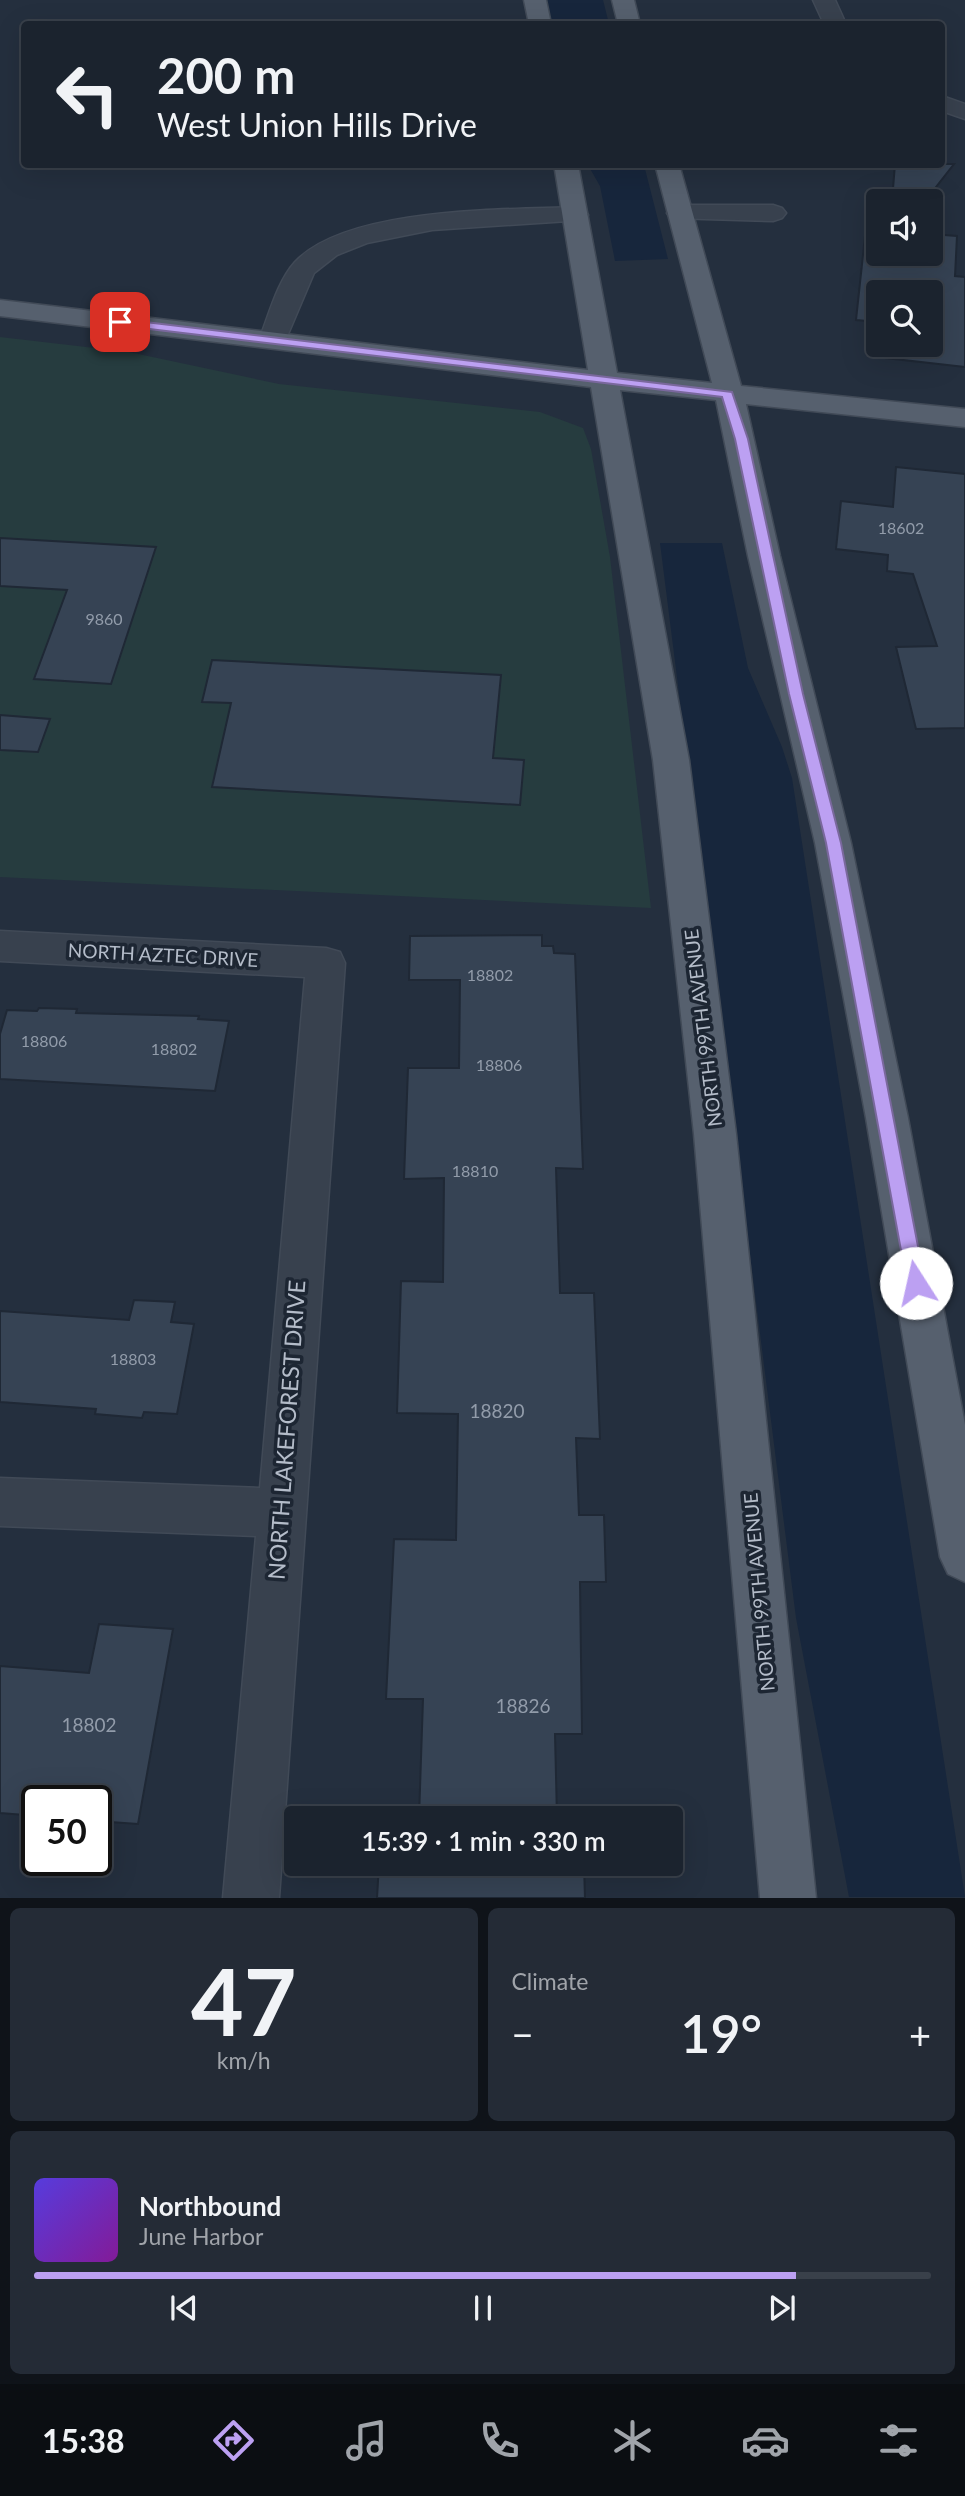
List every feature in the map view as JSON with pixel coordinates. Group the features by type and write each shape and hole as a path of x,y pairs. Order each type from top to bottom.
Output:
{"main road":[{"path":"535,0 539,21"},
{"path":"623,0 628,21"},
{"name":"NORTH 99TH AVENUE","path":"567,168 671,760 715,1134 788,1898"},
{"path":"668,168 741,439 796,694 833,843 887,1118 965,1557"},
{"path":"0,308 604,380 965,418"}],"street":[{"path":"824,0 834,21"},
{"path":"945,104 965,112"},
{"path":"680,213 773,213"},
{"path":"273,340 304,268 334,245 396,225 575,215"},
{"name":"NORTH AZTEC DRIVE","path":"0,946 326,964"},
{"name":"NORTH LAKEFOREST DRIVE","path":"251,1898 326,964"},
{"path":"0,1502 280,1513"}],"green space":[{"path":"0,337 129,352 279,384 540,412 583,428 591,449 610,557 651,908 0,877"}],"water":[{"path":"545,0 603,0 608,21 549,21"},
{"path":"590,168 645,168 668,259 615,261 600,186"},
{"path":"660,543 722,543 748,668 782,747 792,778 965,1897 849,1897 796,1618"}],"building":[{"path":"945,164 954,164 934,189 893,189 895,168 945,168"},
{"path":"866,227 866,266 943,266 943,235 957,236 955,276 965,277 965,367 877,357 943,357 943,280 866,280 866,321 856,320"},
{"path":"896,467 965,474 965,728 916,729 896,647 937,646 913,574 887,571 888,555 836,549 841,501 893,507"},
{"path":"0,538 156,547 111,684 34,679 67,590 0,586"},
{"path":"212,660 501,675 493,758 524,760 520,805 212,787 231,703 202,702"},
{"path":"0,715 50,719 38,752 0,750"},
{"path":"542,935 542,946 553,946 554,953 575,954 583,1169 556,1168 560,1293 594,1293 600,1439 576,1438 579,1515 604,1515 606,1582 580,1582 582,1734 555,1734 557,1806 419,1806 423,1699 386,1699 394,1539 456,1540 458,1414 397,1413 401,1281 443,1282 444,1178 404,1179 408,1068 459,1068 460,980 409,980 410,936"},
{"path":"39,1008 77,1009 76,1013 199,1016 198,1019 229,1021 215,1091 0,1079 0,1034 7,1010 37,1011"},
{"path":"134,1300 175,1302 171,1322 194,1324 177,1414 144,1412 142,1418 95,1414 96,1409 0,1402 0,1311 129,1320"},
{"path":"99,1624 173,1629 138,1824 112,1822 112,1785 21,1785 21,1815 0,1813 0,1666 89,1673"},
{"path":"378,1876 584,1876 585,1898 377,1898"}],"route":[{"path":"120,322 727,394 741,439 764,556 833,843 916,1283"}]}
